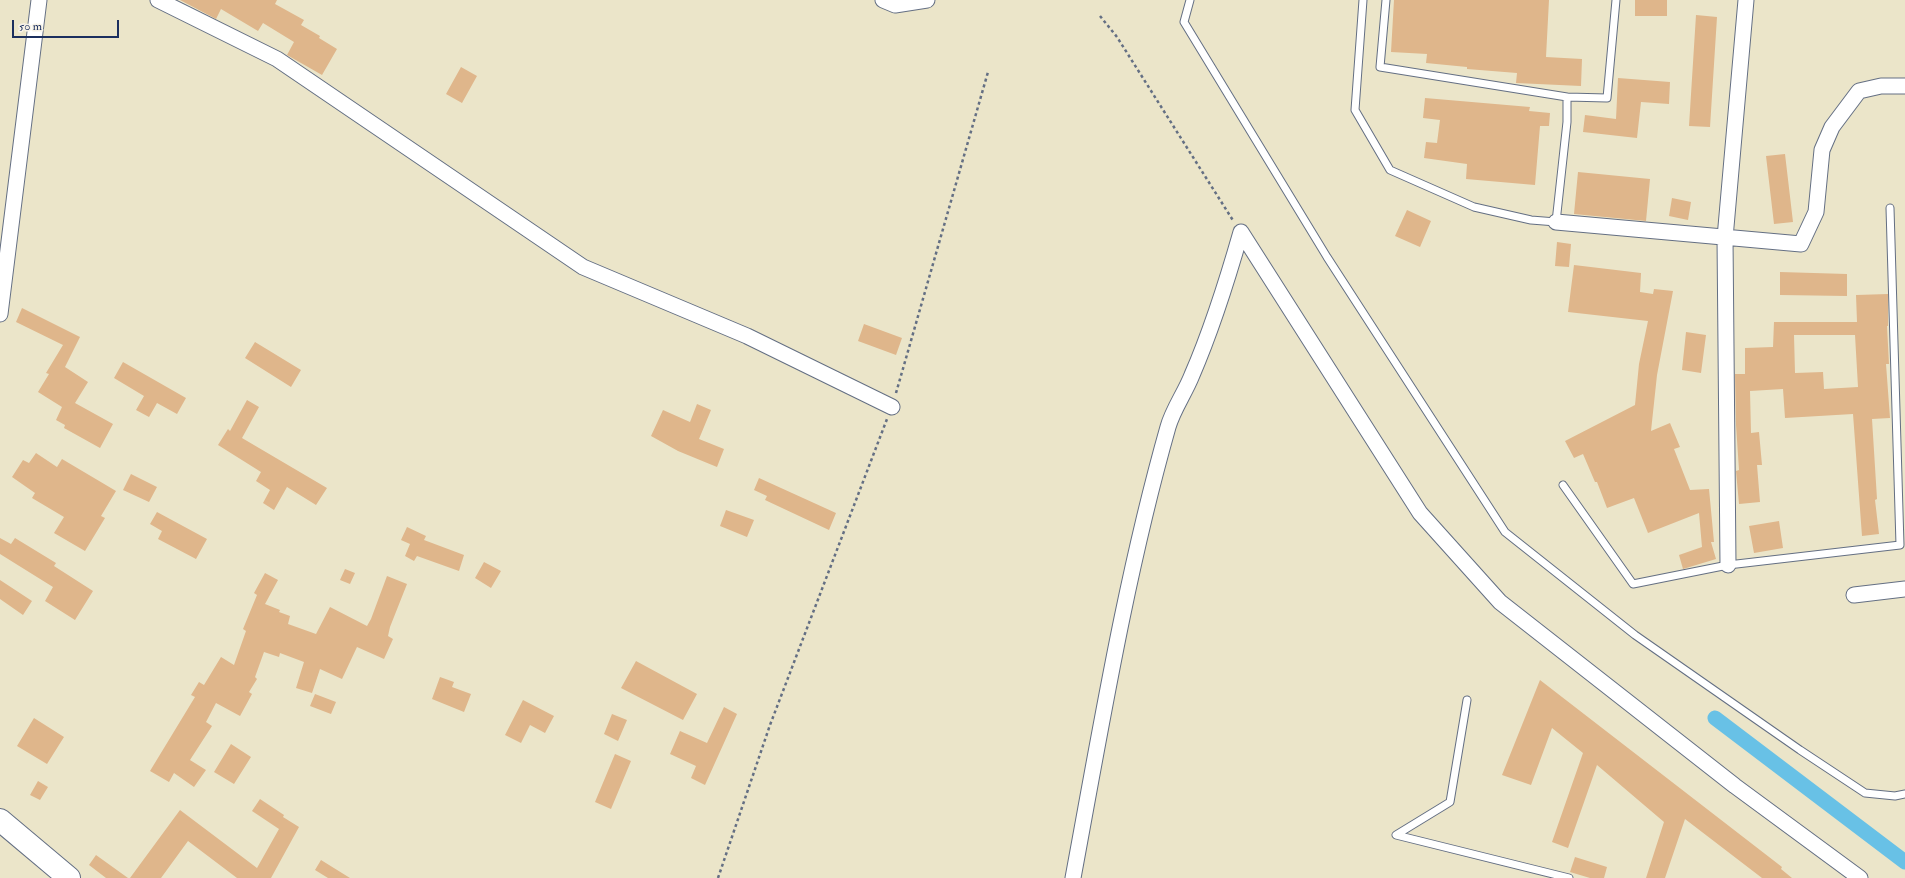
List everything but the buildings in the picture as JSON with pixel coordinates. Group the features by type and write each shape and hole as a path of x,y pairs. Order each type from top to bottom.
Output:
{"highway":[{"path":"0,820 70,878"}],"street":[{"path":"0,314 40,0"},
{"path":"158,0 277,59 584,267 747,336 892,406"},
{"path":"883,0 895,5 927,0"},
{"path":"1728,565 1726,238 1746,0"},
{"path":"1556,222 1801,244 1816,212 1822,150 1832,127 1859,91 1881,86 1905,86"},
{"path":"1073,878 1112,661 1137,547 1169,424 1192,376 1222,296 1241,232"},
{"path":"1241,232 1420,513 1500,602 1734,786 1860,878"},
{"path":"1854,595 1905,589"}],"lane":[{"path":"1190,0 1184,22 1327,257 1505,532 1635,635 1800,750 1865,793 1895,796 1905,794"},
{"path":"1363,0 1355,110 1390,170 1474,207 1531,220 1556,222 1567,122 1567,97"},
{"path":"1386,0 1380,67 1567,97 1607,98 1616,0"},
{"path":"1563,485 1633,584 1728,565 1900,545 1890,208"},
{"path":"1468,700 1450,802 1396,835 1569,878"}],"path":[{"path":"1100,16 1117,37 1241,232"},
{"path":"718,878 770,725 892,406 988,72"}],"waterway":[{"path":"1715,718 1905,862"}]}
